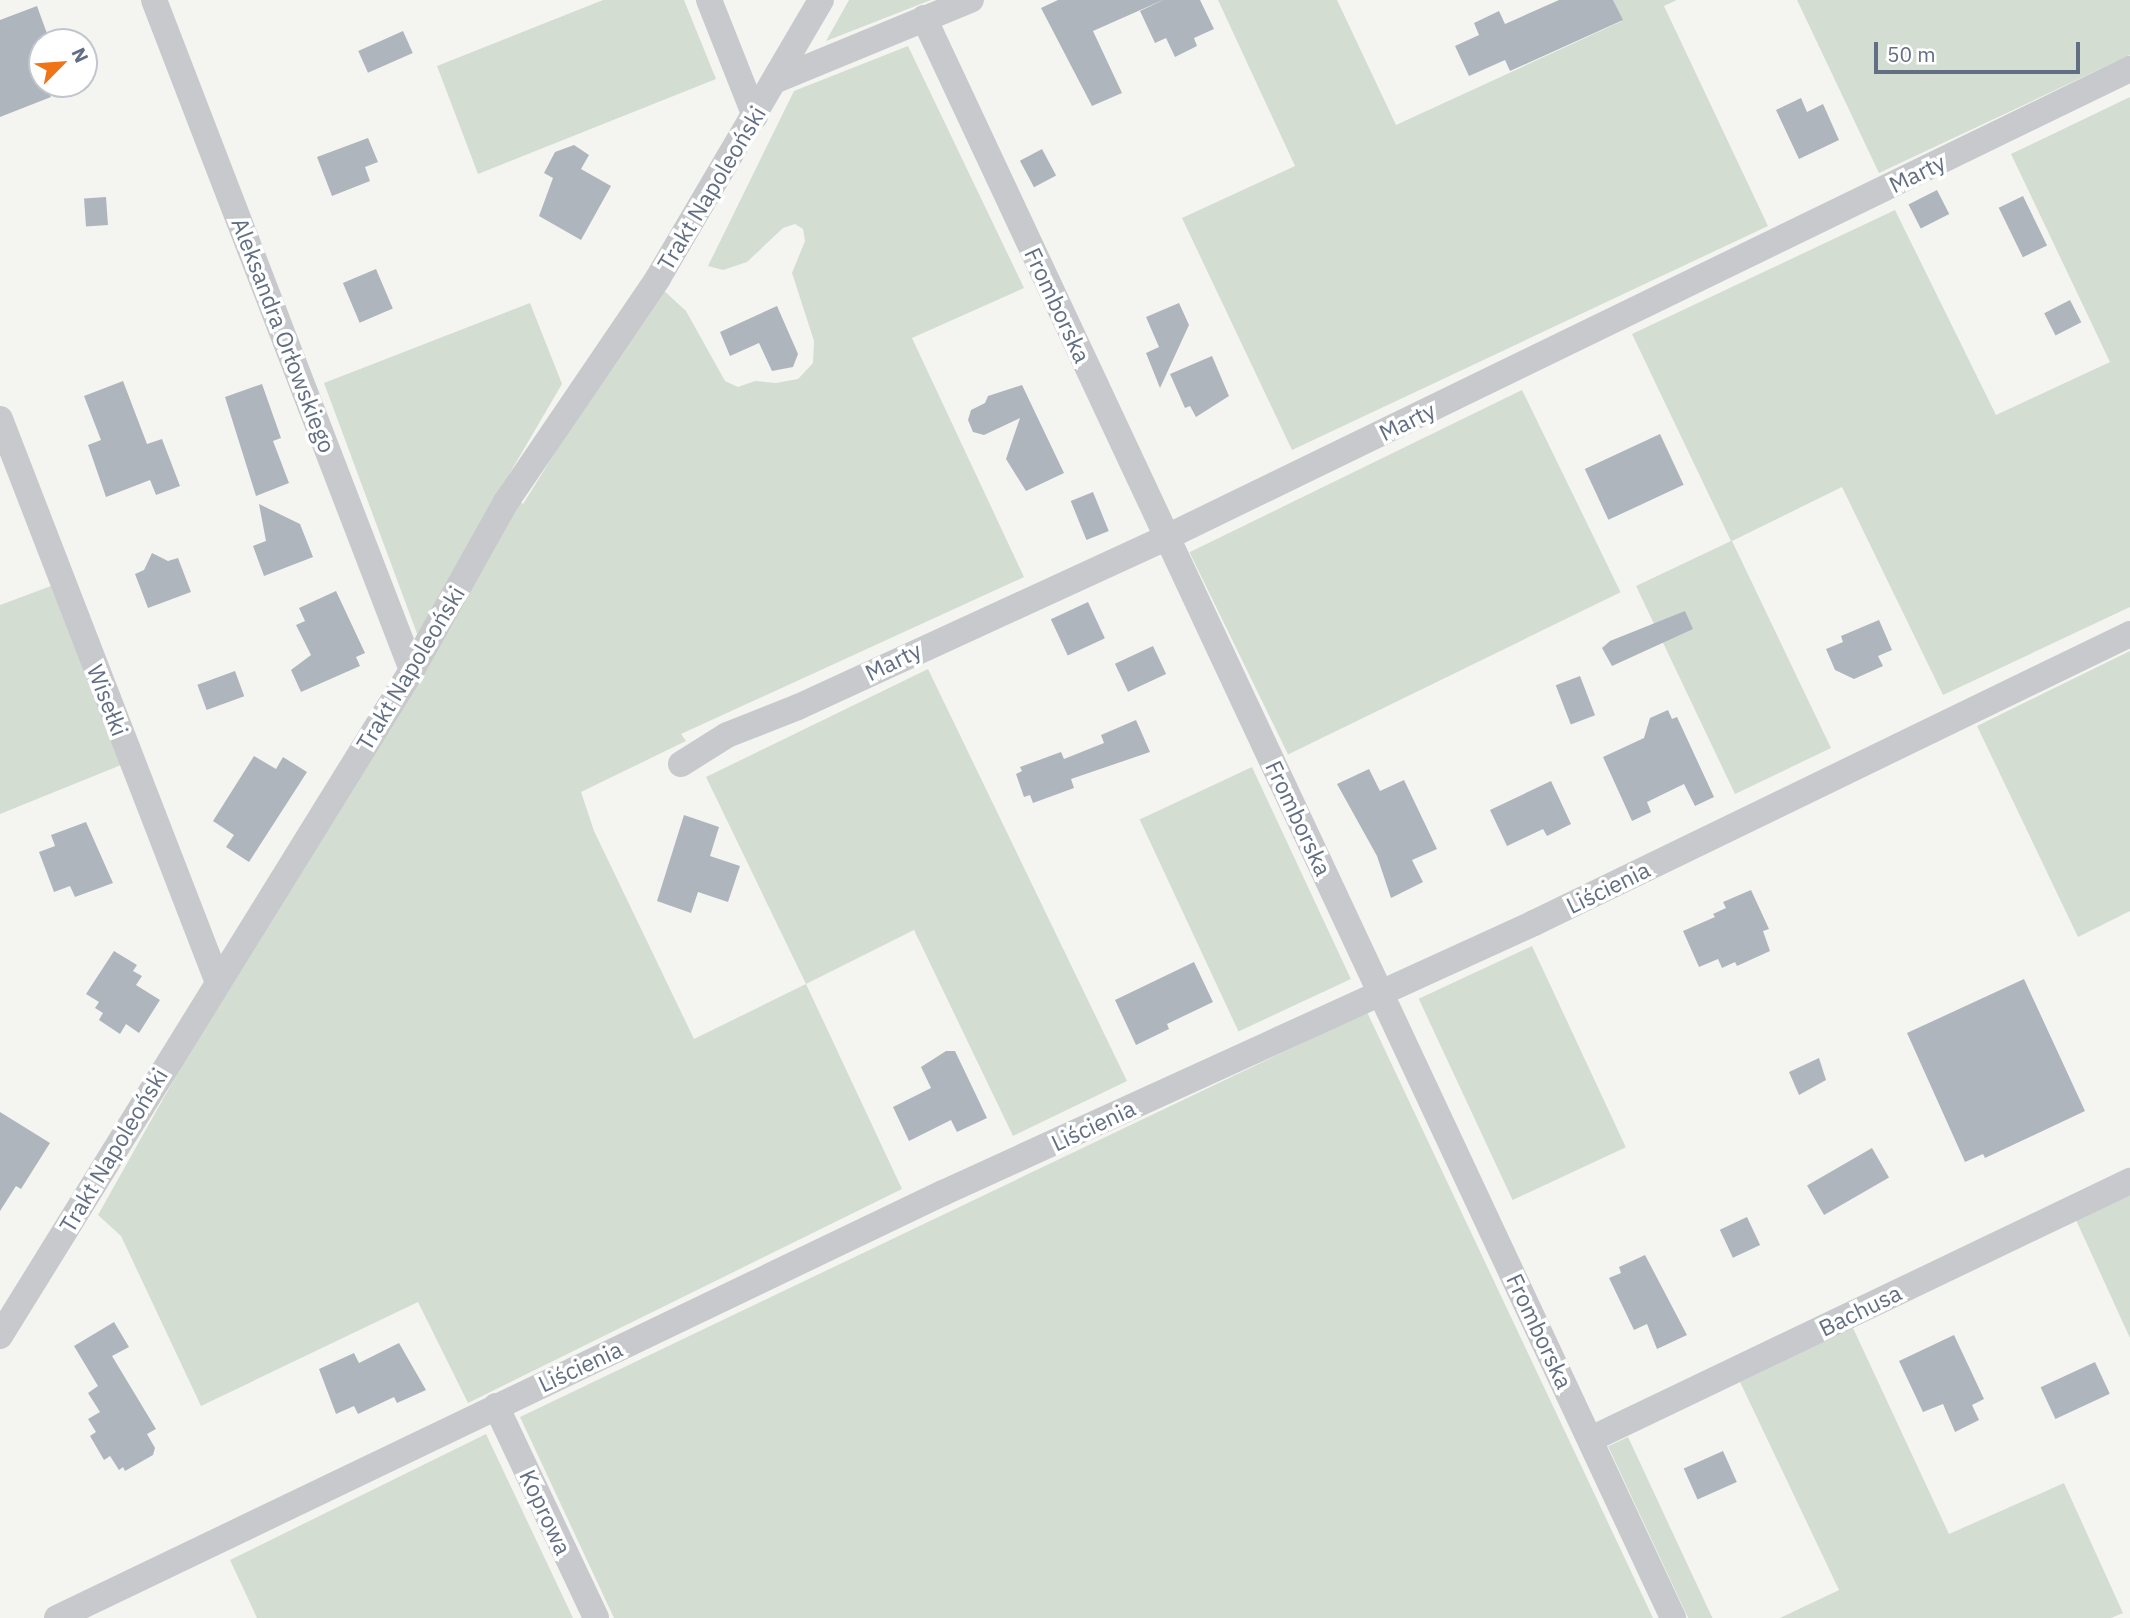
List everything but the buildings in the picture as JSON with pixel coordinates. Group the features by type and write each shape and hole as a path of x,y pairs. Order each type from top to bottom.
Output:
{"street":[{"name":"Aleksandra Orłowskiego","path":"154,0 412,670"},
{"path":"709,0 755,117"},
{"name":"Trakt Napoleoński","path":"0,1336 217,980 412,670 506,502 658,278 755,117 821,0"},
{"path":"774,81 971,0"},
{"name":"Fromborska","path":"924,18 1673,1618"},
{"name":"Marty","path":"681,764 727,735 798,707 1167,537 2130,69"},
{"name":"Wisełki","path":"0,419 217,980"},
{"name":"Liścienia","path":"57,1618 954,1189 1382,993 2130,634"},
{"name":"Bachusa","path":"1591,1439 2130,1181"},
{"name":"Koprowa","path":"496,1406 596,1618"}],"shaded area":[{"path":"603,0 684,0 716,79 478,174 437,66"},
{"path":"849,0 931,0 826,41"},
{"path":"1218,0 1337,0 1396,125 1622,21 1613,0 1677,0 1664,6 1768,226 1292,450 1182,218 1295,166"},
{"path":"1797,0 2130,0 2130,55 1879,173"},
{"path":"908,46 1024,288 912,338 1024,577 681,734 686,741 581,792 594,831 694,1039 806,984 902,1189 468,1403 418,1302 201,1406 121,1236 98,1215 223,992 429,666 324,383 530,303 562,384 500,490 523,504 659,286 686,311 725,381 738,387 755,381 776,383 798,379 813,363 814,341 792,273 805,241 803,229 795,224 783,228 747,262 723,270 708,266 794,91"},
{"path":"2130,97 2130,607 1943,695 1842,487 1732,541 1831,748 1735,794 1636,586 1731,541 1632,334 1895,210 1996,415 2110,362 2011,154"},
{"path":"1522,390 1621,592 1288,754 1189,552"},
{"path":"51,586 121,765 0,814 0,605"},
{"path":"2130,651 2130,911 2078,937 1977,726"},
{"path":"928,669 1127,1081 1013,1136 914,930 806,984 706,777"},
{"path":"1252,767 1351,979 1239,1031 1140,819"},
{"path":"1532,946 1626,1147 1513,1200 1419,999"},
{"path":"1367,1012 1653,1618 614,1618 520,1417"},
{"path":"2130,1195 2130,1338 2076,1220"},
{"path":"1853,1328 1949,1534 2064,1483 2123,1613 2111,1618 1780,1618 1839,1590 1740,1382"},
{"path":"486,1434 573,1618 257,1618 230,1560"},
{"path":"1628,1437 1712,1618 1688,1618 1608,1446"}]}
